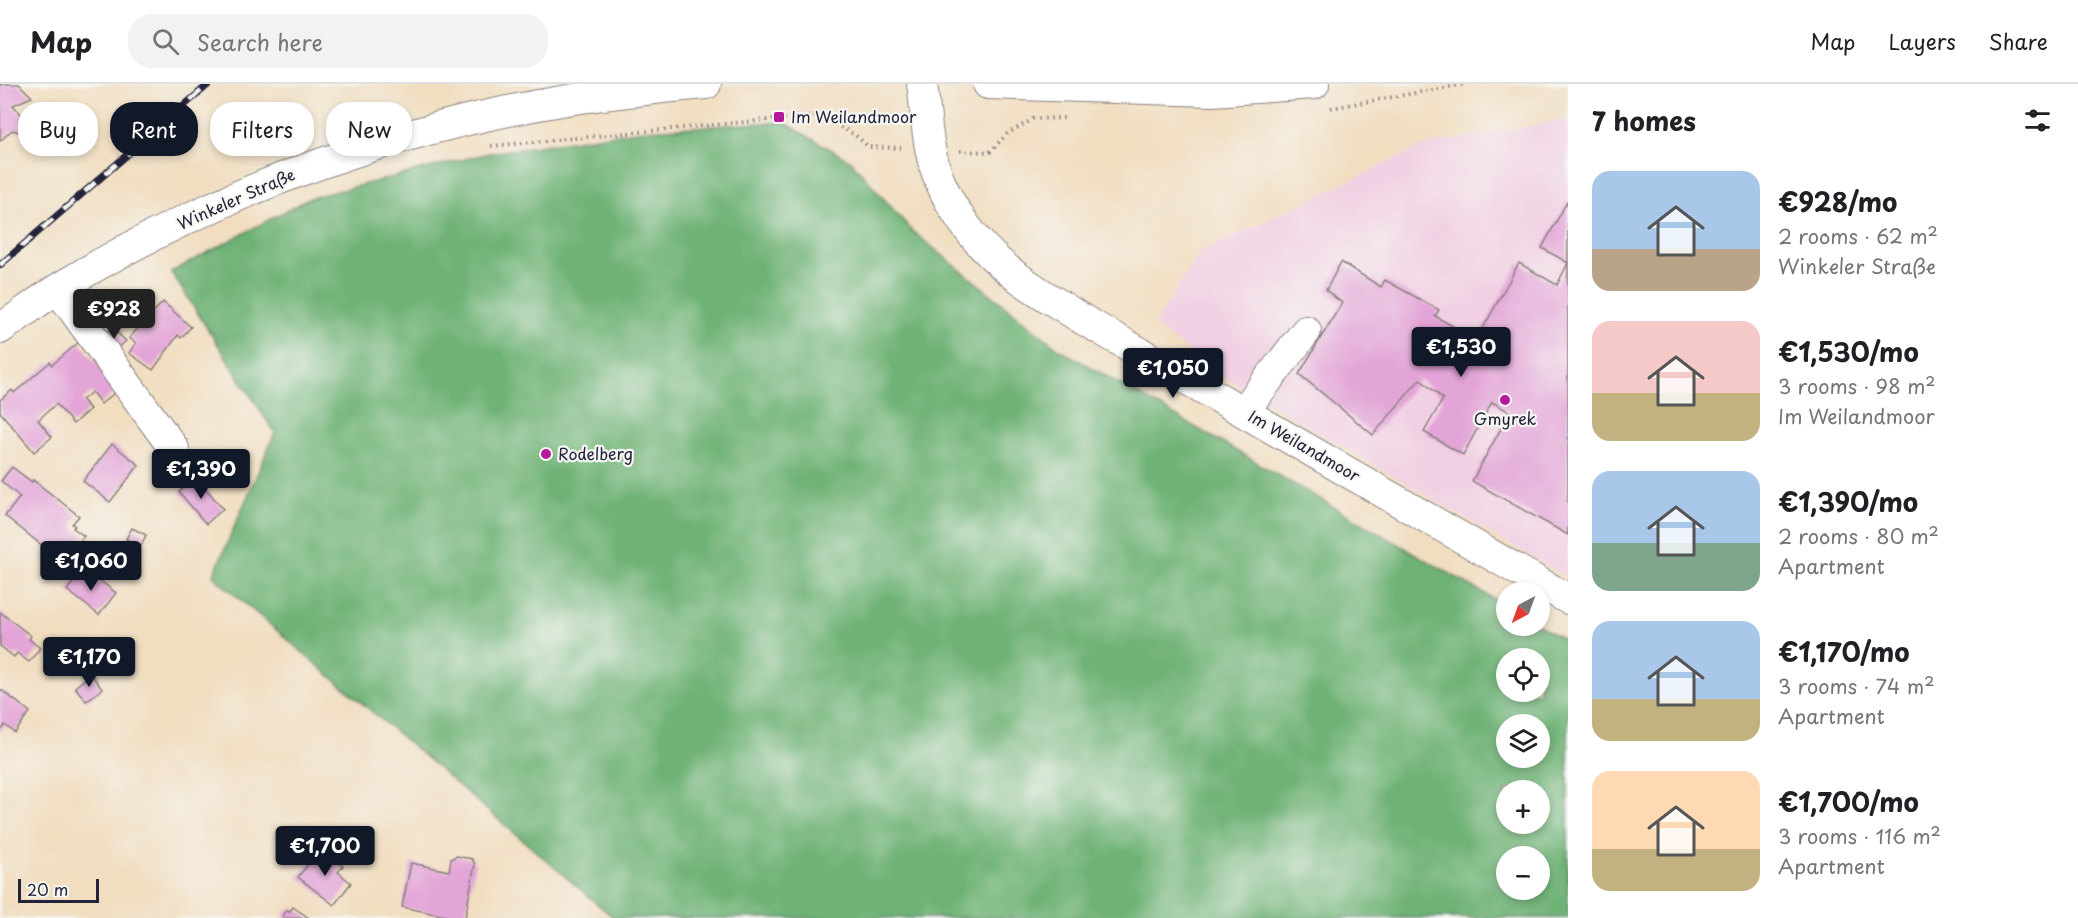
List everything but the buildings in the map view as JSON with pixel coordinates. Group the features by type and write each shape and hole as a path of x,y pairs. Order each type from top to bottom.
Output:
{"street":[{"name":"Winkeler Straße","path":"0,329 58,289 127,249 213,207 301,171 393,141 483,117 566,100 706,84"},
{"name":"Im Weilandmoor","path":"922,84 930,149 940,182 960,218 983,248 1012,273 1082,319 1568,599"},
{"path":"988,84 1212,91 1314,84"},
{"path":"58,289 174,449"},
{"path":"1244,411 1306,331"}],"path":[{"path":"483,147 819,115 855,135 869,147 930,149"}],"shaded area":[{"path":"1568,119 1568,578 1219,374 1154,325 1200,252 1425,145"}],"green space":[{"path":"783,122 851,161 912,231 1059,349 1496,600 1496,636 1550,636 1550,631 1568,642 1568,918 614,918 213,576 275,433 171,272 310,198 485,154 643,130"}],"railway":[{"path":"0,265 209,84"}],"place":[{"name":"Im Weilandmoor","path":"779,117"},
{"name":"Gmyrek","path":"1505,400"},
{"name":"Rodelberg","path":"546,454"}]}
